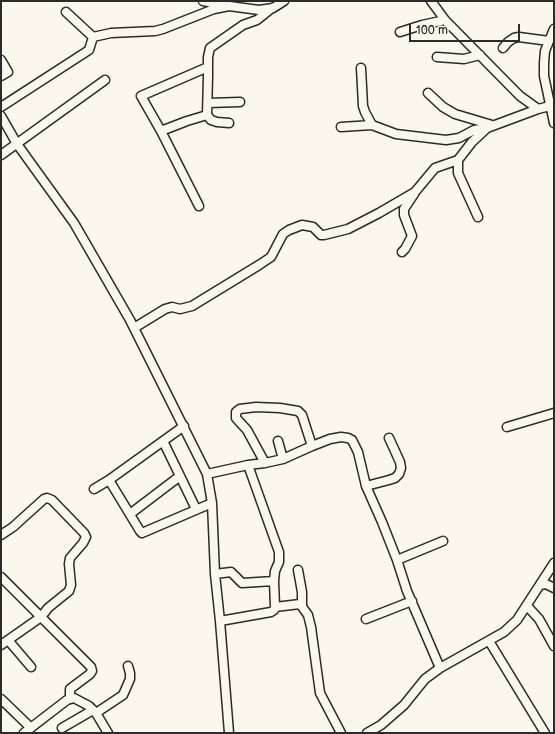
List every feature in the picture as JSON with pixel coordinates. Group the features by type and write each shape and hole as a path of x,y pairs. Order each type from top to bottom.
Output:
{"street":[{"path":"203,1 251,10 273,8"},
{"path":"207,115 208,57 210,48 243,25 261,18 284,1"},
{"path":"431,1 445,20 520,96 538,109"},
{"path":"93,36 111,33 155,31 206,11 229,6"},
{"path":"66,12 93,36"},
{"path":"400,32 445,20"},
{"path":"554,29 545,51 544,63 544,76 554,123"},
{"path":"1,107 89,50 93,36"},
{"path":"503,48 508,42 519,37 549,41"},
{"path":"437,57 464,59 480,55"},
{"path":"1,60 8,72 1,76"},
{"path":"199,206 161,131 141,96 208,66"},
{"path":"361,68 363,106 372,124"},
{"path":"1,155 104,80"},
{"path":"428,93 443,107 455,114 491,127"},
{"path":"208,102 240,102"},
{"path":"341,127 372,124 396,134 446,140 460,138 474,130 491,127 519,115 550,106"},
{"path":"161,131 207,115"},
{"path":"207,115 215,122 229,123"},
{"path":"1,116 17,144 74,223 134,328 207,474 212,503 215,574 229,733"},
{"path":"402,252 406,249 412,236 405,220 404,209 415,192 435,168 458,160 472,142 491,127"},
{"path":"458,160 458,173 478,216"},
{"path":"134,328 164,309 172,307 186,308 192,306 271,257 283,234 299,225 313,227 321,235 348,230 415,192"},
{"path":"265,463 247,430 236,418 236,412 240,409 256,407 280,408 298,411 302,416 312,446"},
{"path":"507,427 554,413"},
{"path":"94,489 109,480 184,426"},
{"path":"207,474 282,459 330,439 341,437 352,440 358,452 366,486 440,668"},
{"path":"366,486 396,478 399,474 401,468 400,462 389,438"},
{"path":"163,441 196,509"},
{"path":"278,442 282,459"},
{"path":"220,621 271,612 275,607 274,580 275,571 279,562 279,552 248,465"},
{"path":"130,514 180,476"},
{"path":"109,480 142,533 212,503"},
{"path":"1,535 13,527 46,498 52,500 84,533 86,537 69,560 71,582 69,592 48,608 41,617 5,643 31,666"},
{"path":"397,560 443,541"},
{"path":"371,732 404,705 426,680 440,668 504,632 517,620 554,564"},
{"path":"298,570 302,592 302,606 308,615 311,627 320,693 341,733"},
{"path":"215,574 231,572 242,583 274,580"},
{"path":"1,577 92,669 90,674 70,689 70,698"},
{"path":"540,586 546,584 554,588"},
{"path":"366,619 412,601"},
{"path":"275,607 296,604 300,604 302,606"},
{"path":"527,606 539,620 554,646"},
{"path":"489,641 544,733"},
{"path":"62,728 123,695 130,679 128,666"},
{"path":"70,698 79,700 94,712 108,733"},
{"path":"24,733 70,698"},
{"path":"1,699 31,728"}]}
